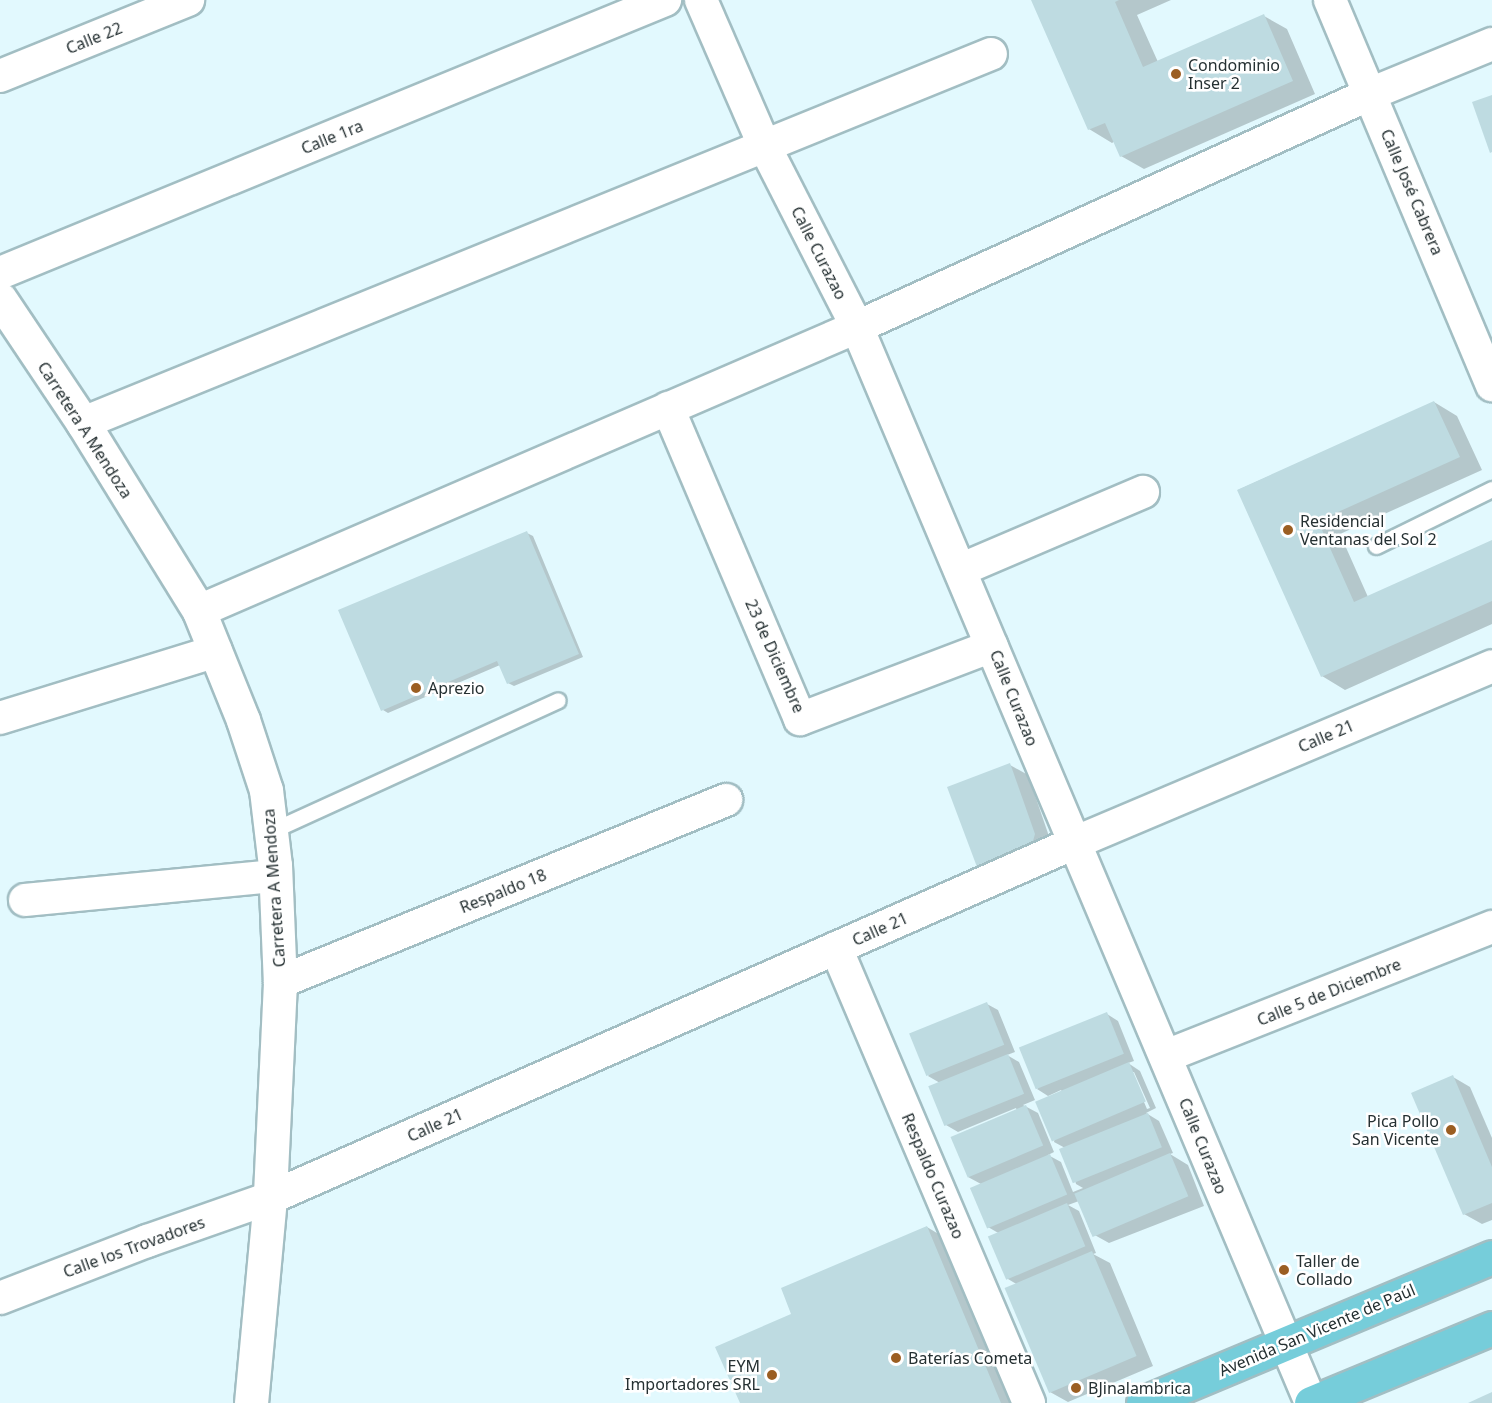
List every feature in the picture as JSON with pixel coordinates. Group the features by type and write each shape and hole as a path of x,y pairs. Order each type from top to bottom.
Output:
{"main road":[{"name":"Avenida San Vicente de Paúl","path":"1143,1403 1492,1257"},
{"path":"1311,1403 1492,1328"}],"street":[{"name":"Calle 22","path":"0,76 188,0"},
{"name":"Calle 1ra","path":"0,273 665,0"},
{"name":"Calle Curazao","path":"701,0 764,145 857,327 1311,1403"},
{"name":"Calle José Cabrera","path":"1330,0 1492,385"},
{"path":"199,611 857,327 1370,94 1492,44"},
{"path":"83,423 991,54"},
{"name":"Carretera A Mendoza","path":"0,299 83,423 199,611 259,767 271,831 280,982 270,1198 251,1403"},
{"name":"23 de Diciembre","path":"668,408 800,719 992,646"},
{"path":"960,570 1143,492"},
{"path":"0,718 216,651"},
{"name":"Calle 21","path":"270,1198 1074,843 1492,666"},
{"name":"Respaldo 18","path":"280,982 726,800"},
{"path":"25,900 275,876"},
{"name":"Calle 5 de Diciembre","path":"1166,1056 1492,927"},
{"name":"Respaldo Curazao","path":"836,948 1029,1403"},
{"name":"Calle los Trovadores","path":"0,1298 147,1241 270,1198"}],"lane":[{"path":"1376,546 1492,489"},
{"path":"271,831 558,700"}],"building":[{"name":"Condominio Inser 2","path":"1031,0 1119,0 1115,2 1143,67 1264,14 1293,81 1120,157 1105,123 1088,130"},
{"path":"1492,95 1492,152 1490,153 1472,102"},
{"name":"Residencial Ventanas del Sol 2","path":"1434,401 1460,457 1318,521 1354,602 1492,540 1492,601 1321,677 1237,490"},
{"path":"527,531 579,654 507,684 497,661 381,711 338,610"},
{"path":"1010,763 1035,834 1033,841 977,867 947,787"},
{"path":"987,1002 1004,1045 926,1076 909,1033"},
{"path":"1107,1012 1124,1054 1036,1089 1019,1048"},
{"path":"1008,1054 1024,1094 944,1126 928,1086"},
{"path":"1129,1062 1146,1102 1052,1141 1035,1102"},
{"name":"Pica Pollo San Vicente","path":"1453,1075 1492,1167 1492,1203 1463,1215 1411,1093"},
{"path":"1026,1105 1043,1146 968,1178 951,1137"},
{"path":"1148,1113 1162,1147 1073,1183 1059,1149"},
{"path":"1170,1153 1188,1196 1093,1237 1074,1194"},
{"path":"1050,1154 1067,1195 987,1228 970,1188"},
{"path":"1067,1203 1085,1246 1006,1280 988,1237"},
{"name":"Baterías Cometa","path":"927,1226 1001,1403 740,1403 715,1347 791,1314 781,1288"},
{"path":"1092,1251 1137,1356 1049,1393 1005,1288"},
{"path":"1492,1392 1492,1403 1468,1403 1481,1397"}],"place":[{"name":"Condominio Inser 2","path":"1176,74"},
{"name":"Residencial Ventanas del Sol 2","path":"1288,530"},
{"name":"Aprezio","path":"416,688"},
{"name":"Pica Pollo San Vicente","path":"1451,1130"},
{"name":"Taller de Collado","path":"1284,1270"},
{"name":"Baterías Cometa","path":"896,1358"},
{"name":"EYM Importadores SRL","path":"772,1375"},
{"name":"BJinalambrica","path":"1076,1388"}]}
